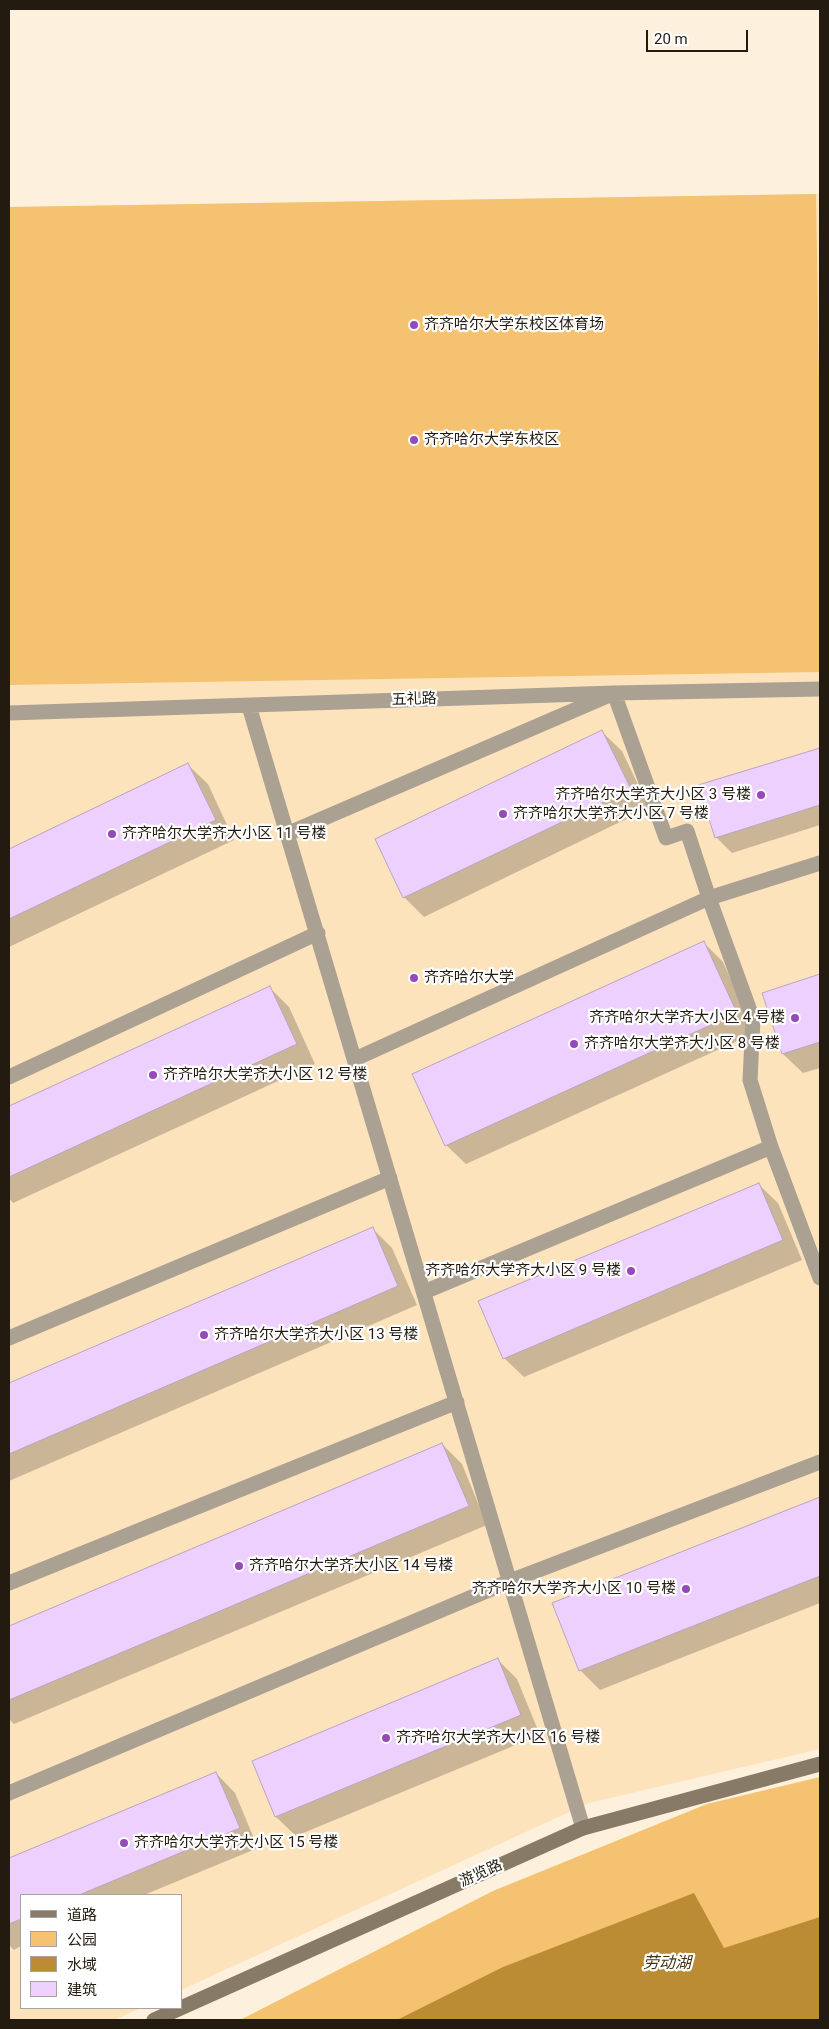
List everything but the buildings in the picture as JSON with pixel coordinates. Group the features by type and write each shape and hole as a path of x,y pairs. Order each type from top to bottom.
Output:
{"street":[{"name":"五礼路","path":"9,713 614,693 820,689"},
{"path":"287,834 614,693 666,838 687,831 708,898 753,1019 750,1080 770,1147 820,1278"},
{"path":"249,706 584,1828"},
{"path":"355,1060 708,898 820,863"},
{"path":"9,1077 318,933"},
{"path":"424,1292 770,1147"},
{"path":"9,1338 390,1178"},
{"path":"9,1583 457,1402"},
{"path":"9,1793 510,1581 820,1462"},
{"name":"游览路","path":"182,2007 584,1828 820,1764"},
{"name":"游览路","path":"154,2020 179,2009"}],"shaded area":[{"name":"齐齐哈尔大学","path":"820,194 820,1749 589,1803 182,1990 182,1894 20,1894 20,2009 139,2009 114,2020 9,2020 9,207"}],"green space":[{"name":"齐齐哈尔大学东校区体育场","path":"816,194 820,443 820,672 9,685 9,207"},
{"path":"820,1777 820,2020 240,2020 493,1891 707,1804"}],"water":[{"name":"劳动湖","path":"694,1893 724,1948 820,1917 820,2020 397,2020 503,1967"}],"place":[{"name":"齐齐哈尔大学东校区体育场","path":"414,325"},
{"name":"齐齐哈尔大学东校区","path":"414,440"},
{"name":"齐齐哈尔大学齐大小区 3 号楼","path":"761,795"},
{"name":"齐齐哈尔大学齐大小区 7 号楼","path":"503,814"},
{"name":"齐齐哈尔大学齐大小区 11 号楼","path":"112,834"},
{"name":"齐齐哈尔大学","path":"414,978"},
{"name":"齐齐哈尔大学齐大小区 4 号楼","path":"795,1018"},
{"name":"齐齐哈尔大学齐大小区 8 号楼","path":"574,1044"},
{"name":"齐齐哈尔大学齐大小区 12 号楼","path":"153,1075"},
{"name":"齐齐哈尔大学齐大小区 9 号楼","path":"631,1271"},
{"name":"齐齐哈尔大学齐大小区 13 号楼","path":"204,1335"},
{"name":"齐齐哈尔大学齐大小区 14 号楼","path":"239,1566"},
{"name":"齐齐哈尔大学齐大小区 10 号楼","path":"686,1589"},
{"name":"齐齐哈尔大学齐大小区 16 号楼","path":"386,1738"},
{"name":"齐齐哈尔大学齐大小区 15 号楼","path":"124,1843"}]}
